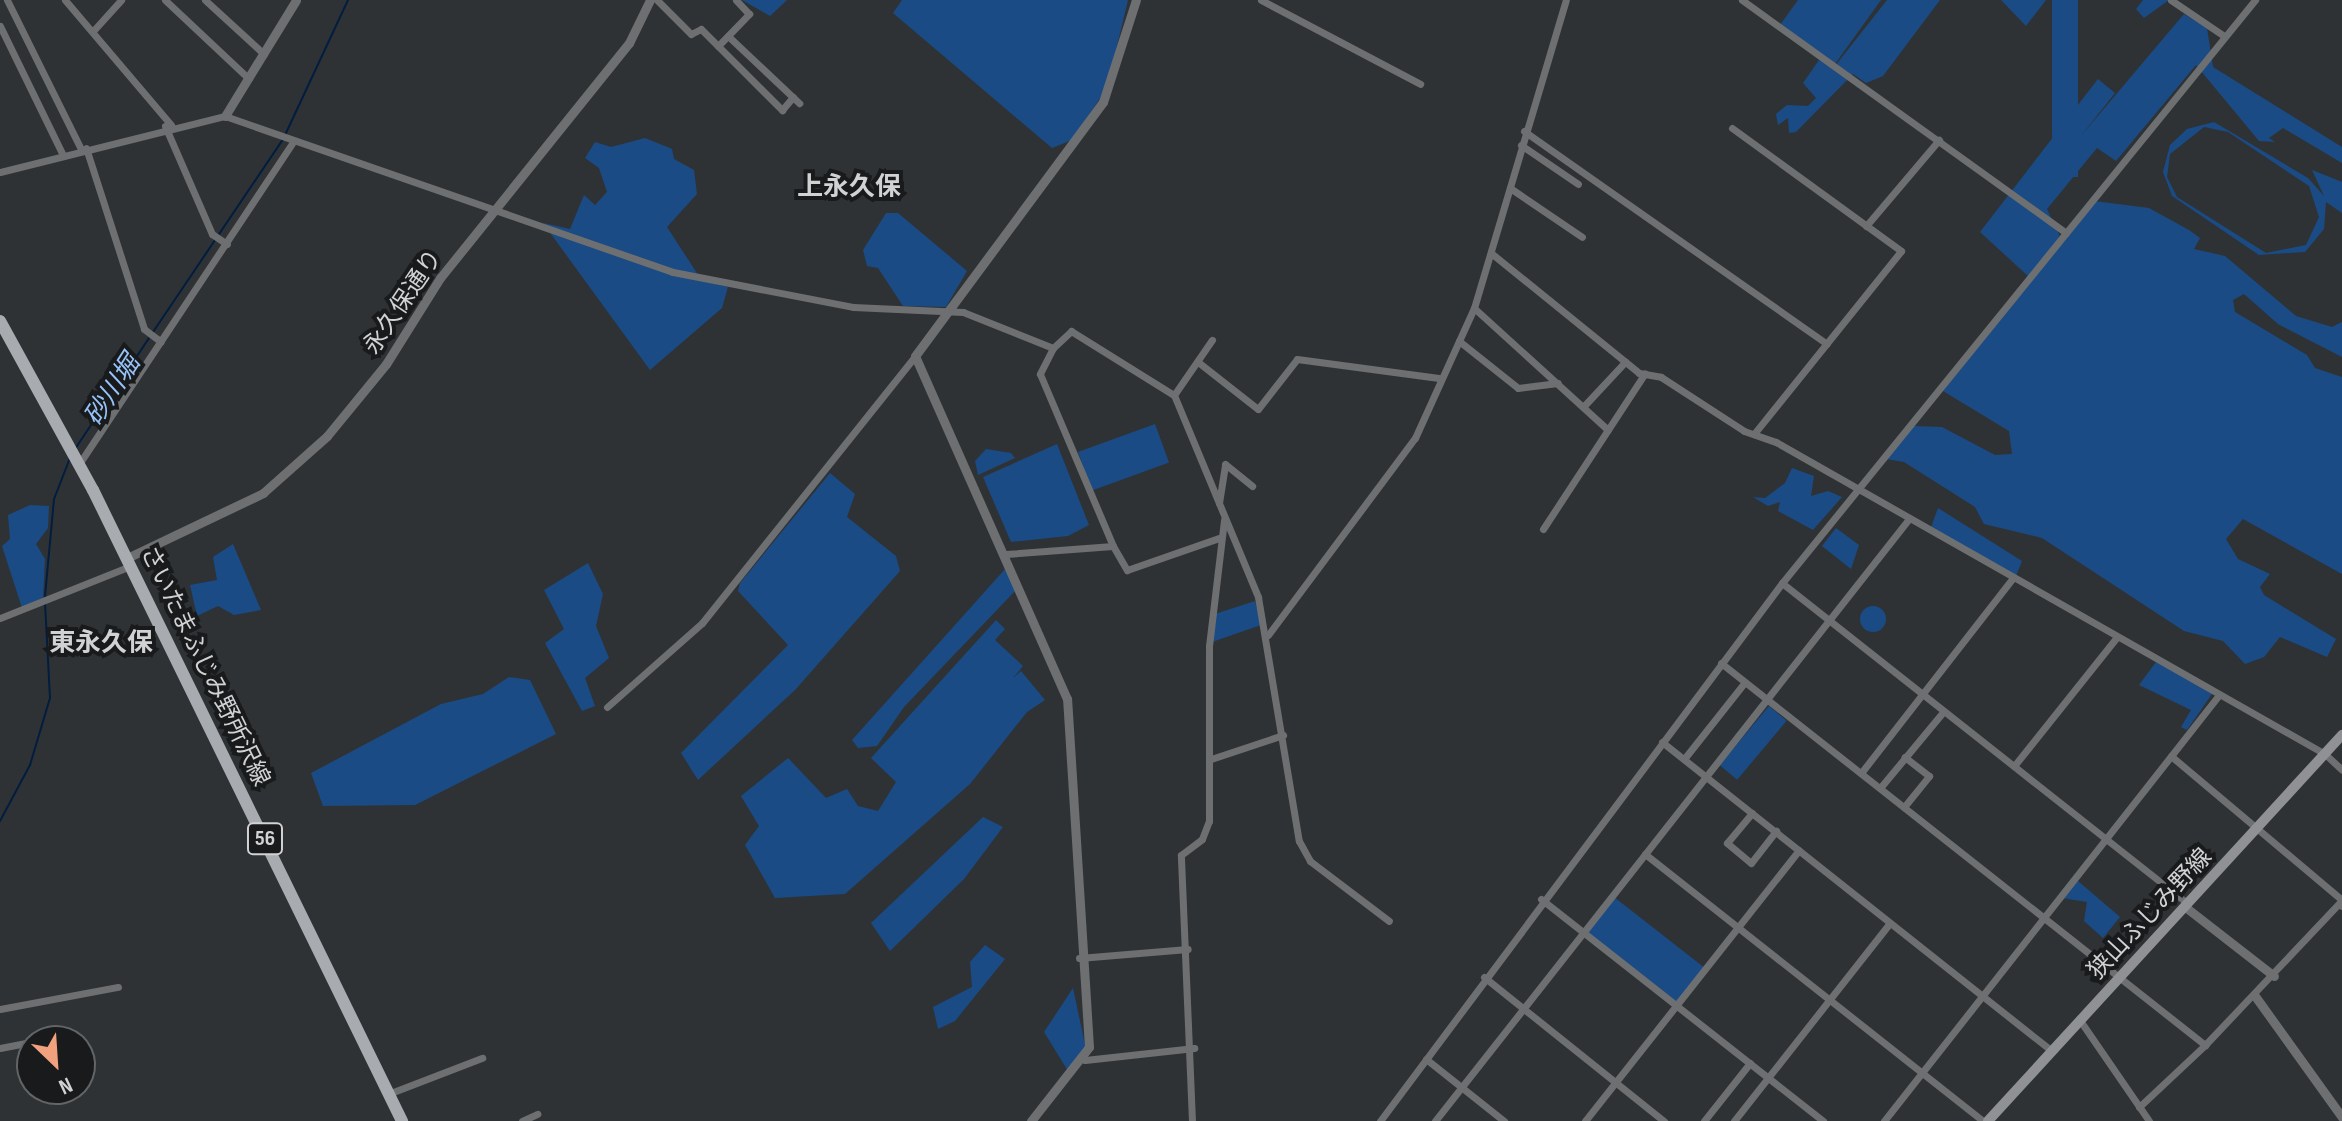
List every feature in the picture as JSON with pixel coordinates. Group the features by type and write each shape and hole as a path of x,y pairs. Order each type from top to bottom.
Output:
{"main road":[{"name":"さいたまふじみ野所沢線","path":"0,321 79,463 129,562 402,1121"},
{"name":"狭山ふじみ野線","path":"1985,1121 2342,735"}],"street":[{"path":"65,0 168,126 213,235 226,244"},
{"path":"93,31 121,0"},
{"path":"165,0 251,80"},
{"path":"205,0 266,56"},
{"path":"225,116 266,56 296,0"},
{"name":"永久保通り","path":"0,618 56,599 256,497 327,436 629,43 650,0"},
{"path":"657,0 691,34 701,29 782,110 796,100 728,36"},
{"path":"718,46 749,14 736,0"},
{"path":"607,707 702,623 915,356 1103,102 1136,0"},
{"path":"1261,0 1420,84"},
{"path":"1268,635 1404,456 1459,341 1474,308 1524,131 1566,0"},
{"path":"1742,0 2066,233"},
{"path":"2171,0 2224,36"},
{"path":"1380,1121 1541,899 1782,583 2255,0"},
{"path":"3,1 84,148 147,334 161,342"},
{"path":"0,26 63,155"},
{"path":"28,84 44,76"},
{"path":"0,172 168,126 225,116 273,137 497,211 588,247 731,285 853,307 947,310 1053,348"},
{"path":"1732,128 1901,251 1754,434"},
{"path":"1524,131 1827,344"},
{"path":"1866,226 1939,140"},
{"path":"79,463 291,142"},
{"path":"1521,145 1578,184"},
{"path":"1510,188 1582,237"},
{"path":"1491,253 1625,362 2325,754 2342,770"},
{"path":"1474,308 1608,430"},
{"path":"1219,538 1127,570 1113,546 1040,374 1053,348 1071,331 1174,395 1268,635 1304,852 1389,921"},
{"path":"1174,395 1212,340"},
{"path":"1459,341 1518,388 1558,383"},
{"path":"915,356 1006,554 1067,699 1085,1060"},
{"path":"1198,362 1258,409 1297,359 1439,378"},
{"path":"1583,407 1625,362"},
{"path":"1543,529 1645,373"},
{"path":"1219,506 1225,464 1252,486"},
{"path":"1192,1121 1194,1048 1181,855 1206,833 1211,759 1209,660 1219,538 1224,520"},
{"path":"1435,1121 1908,520"},
{"path":"1006,554 1113,546"},
{"path":"1861,773 2012,579"},
{"path":"1782,583 2106,838 2274,976"},
{"path":"2014,766 2117,637"},
{"path":"1721,663 2205,1045"},
{"path":"1684,759 1745,682"},
{"path":"1884,1121 2219,695"},
{"path":"1880,788 1943,712"},
{"path":"1211,759 1283,735"},
{"path":"1662,742 2051,1050"},
{"path":"2139,1107 2255,996 2341,902 2253,832 2171,756"},
{"path":"1904,807 1929,776 1905,757"},
{"path":"1752,813 1727,843 1751,863 1776,831"},
{"path":"1585,1121 1799,850"},
{"path":"1645,854 1985,1121"},
{"path":"1541,899 1817,1119"},
{"path":"1734,1121 1890,923"},
{"path":"1079,958 1188,949"},
{"path":"1484,977 1661,1120"},
{"path":"0,1009 118,987"},
{"path":"2255,996 2342,1117"},
{"path":"2079,1019 2149,1121"},
{"path":"1031,1121 1085,1060 1194,1048"},
{"path":"388,1094 482,1058"},
{"path":"1426,1059 1504,1121"},
{"path":"1704,1121 1750,1063"},
{"path":"522,1121 537,1114"}],"shaded area":[{"path":"742,0 787,0 770,16"},
{"path":"902,0 1128,0 1107,88 1072,140 1052,148 893,13"},
{"path":"1798,0 1881,0 1835,64 1780,25"},
{"path":"1887,0 1940,0 1883,76 1866,83 1853,74 1796,132 1789,133 1788,118 1778,125 1776,114 1787,105 1808,106 1816,98 1803,83 1819,60 1835,66"},
{"path":"2001,0 2046,0 2026,26"},
{"path":"2052,0 2078,0 2078,177 2052,177"},
{"path":"2143,0 2169,0 2144,18 2136,9"},
{"path":"2184,14 2207,28 2213,67 2342,147 2342,163 2283,128 2269,138 2275,142 2259,141 2196,65 2116,161 2097,148 2047,209 2063,243 2094,201 2149,208 2200,238 2194,249 2225,256 2296,316 2332,327 2342,322 2342,357 2278,324 2244,294 2233,300 2235,312 2307,355 2315,368 2342,377 2342,574 2243,519 2226,539 2238,559 2270,574 2260,587 2264,595 2336,639 2327,657 2280,637 2264,657 2245,664 2223,641 2184,631 2042,538 1984,524 1975,507 1904,462 1886,459 1913,426 1942,427 1995,455 2012,454 2009,431 1943,391 2028,276 1980,232 2098,79 2115,93 2080,137"},
{"path":"2214,122 2308,178 2324,196 2312,170 2342,182 2342,213 2326,202 2324,229 2305,252 2259,255 2172,196 2163,172 2170,145 2187,129","holes":["2204,127 2228,132 2309,186 2319,217 2306,245 2266,253 2177,197 2167,177 2170,154"]},
{"path":"645,138 672,149 674,159 694,170 697,194 667,227 702,281 728,287 722,308 650,370 543,223 570,229 584,195 595,205 607,192 599,168 585,158 595,142 611,147"},
{"path":"886,213 898,213 967,271 946,307 903,306 878,268 867,266 863,250"},
{"path":"1155,424 1169,463 1092,491 1078,452"},
{"path":"1057,444 1089,525 1068,536 1011,542 983,477"},
{"path":"986,449 1011,453 1015,458 978,475 975,461"},
{"path":"1792,468 1814,476 1811,496 1828,491 1842,497 1813,530 1778,511 1780,502 1768,506 1753,497 1765,498 1785,483"},
{"path":"830,473 855,494 847,517 896,556 900,571 795,690 698,780 681,753 788,645 738,591 740,583"},
{"path":"30,505 49,506 48,528 36,544 45,559 43,598 22,608 2,546 10,539 8,515"},
{"path":"1938,508 2022,561 2016,576 1930,530"},
{"path":"1836,528 1859,545 1851,569 1822,546"},
{"path":"233,544 261,610 234,615 218,606 197,616 190,585 217,580 213,557"},
{"path":"588,563 603,594 596,626 609,658 585,678 595,706 582,711 545,643 564,629 544,590"},
{"path":"1006,568 1017,589 904,707 877,746 858,748 852,740"},
{"path":"1255,601 1261,625 1212,642 1215,614"},
{"path":"1873,606 1882,610 1886,619 1882,628 1873,632 1864,628 1860,619 1864,610"},
{"path":"996,620 1005,629 995,640 1023,666 1013,678 1021,671 1045,700 1027,712 970,784 845,894 775,898 745,845 759,826 741,796 788,758 826,798 847,789 858,806 878,811 896,782 871,758"},
{"path":"2156,662 2214,691 2187,730 2181,727 2191,710 2139,685"},
{"path":"509,677 530,680 556,734 415,805 323,806 311,773 441,704 483,694"},
{"path":"1769,706 1787,721 1737,780 1720,765"},
{"path":"983,817 1003,827 964,879 890,951 871,923"},
{"path":"2078,881 2120,917 2103,938 2084,921 2087,902 2062,898"},
{"path":"1614,897 1704,967 1676,1003 1586,932"},
{"path":"985,945 1005,959 955,1021 938,1029 933,1007 972,987 970,962"},
{"path":"1073,988 1086,1049 1068,1071 1044,1032"}],"waterway":[{"name":"砂川堀","path":"286,133 348,0"},
{"name":"砂川堀","path":"153,332 283,139"},
{"name":"砂川堀","path":"75,449 149,338"},
{"name":"砂川堀","path":"45,596 54,499 70,458"},
{"name":"砂川堀","path":"0,821 30,765 50,698 45,602"}],"district":[{"name":"上永久保","path":"849,188"},
{"name":"東永久保","path":"101,644"}]}
